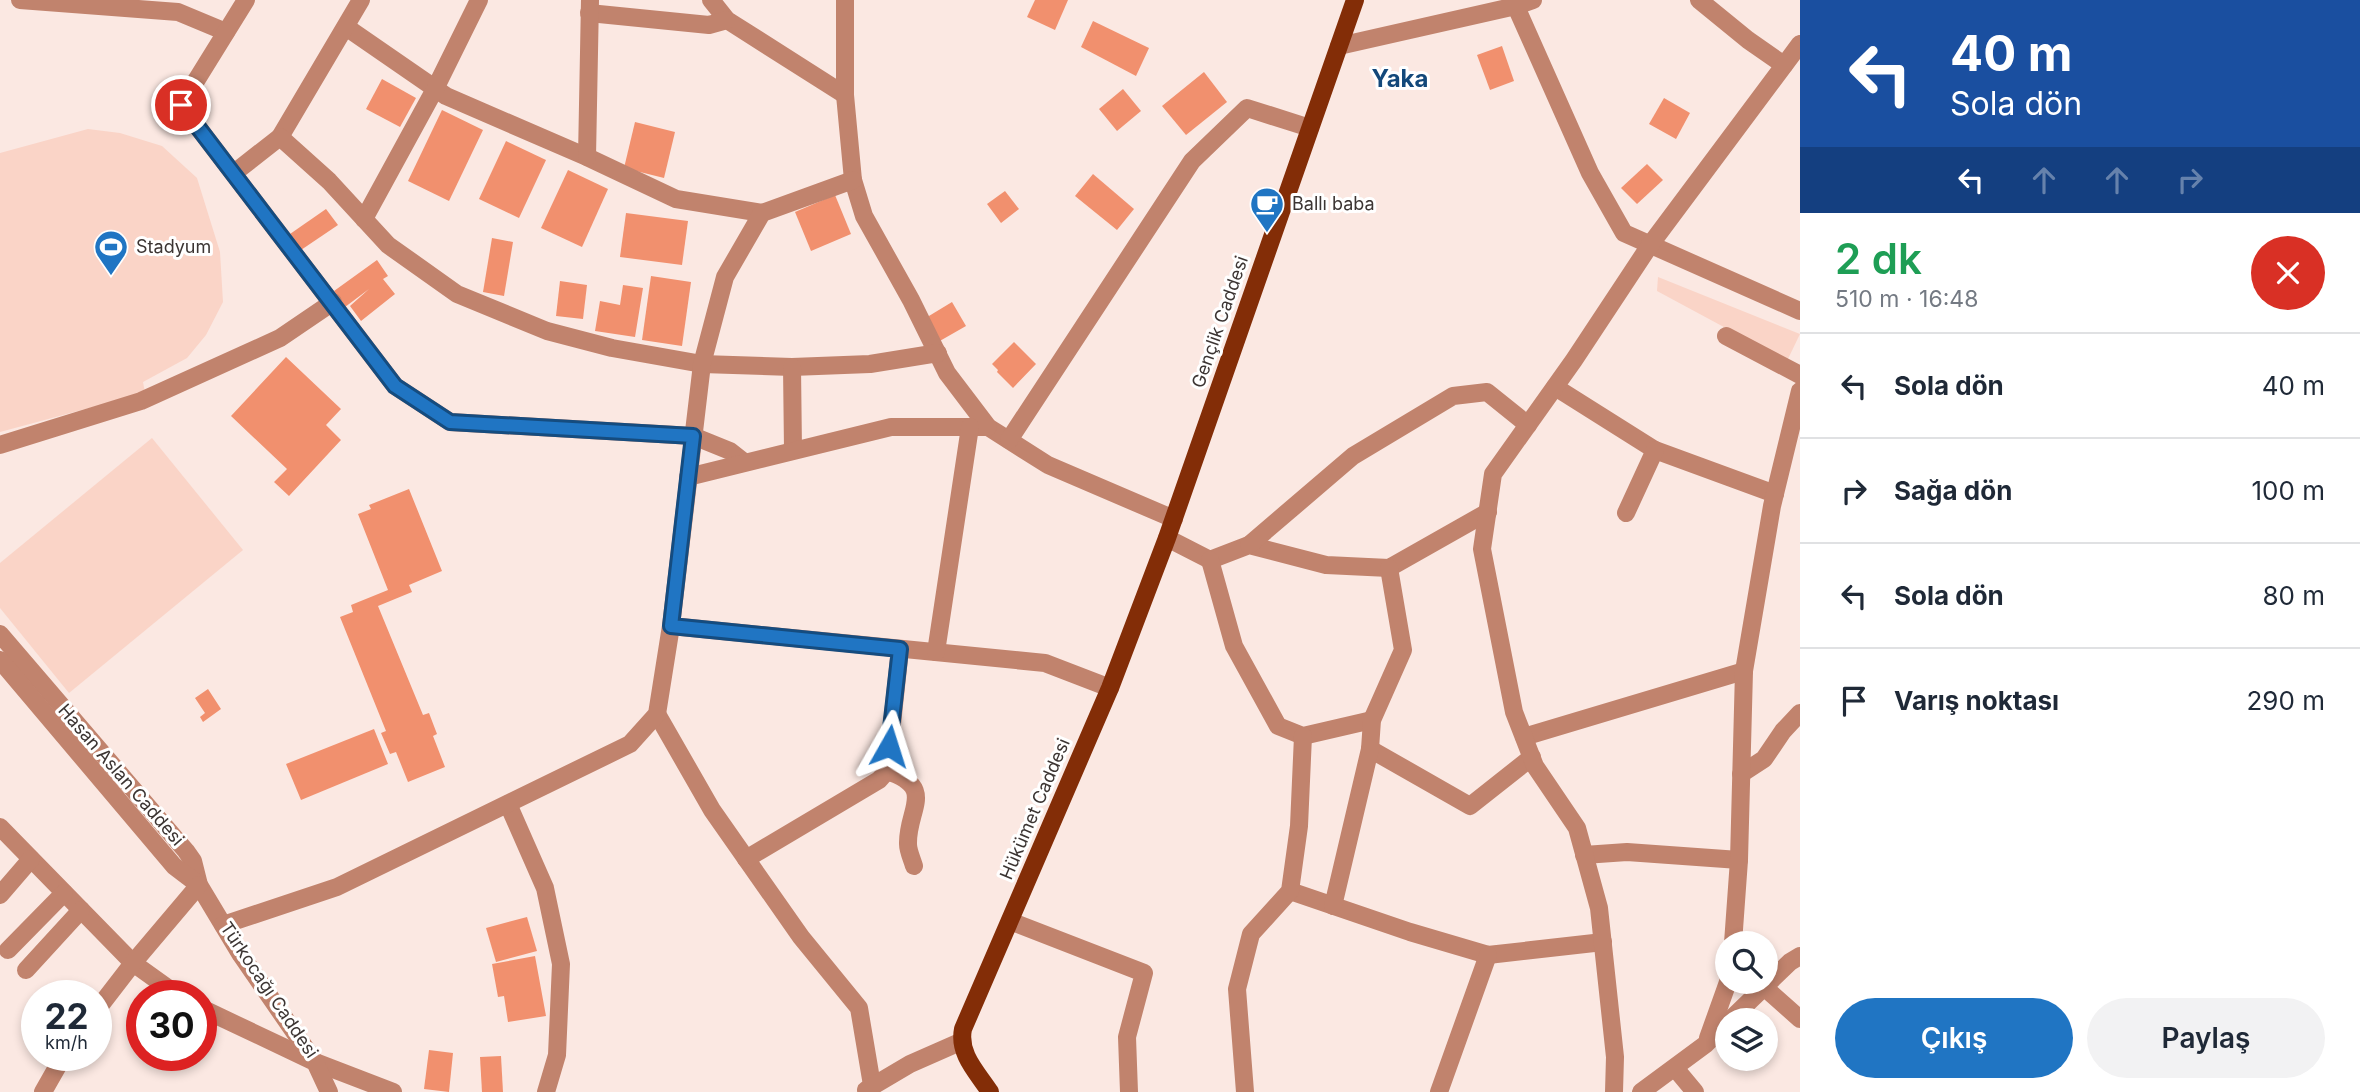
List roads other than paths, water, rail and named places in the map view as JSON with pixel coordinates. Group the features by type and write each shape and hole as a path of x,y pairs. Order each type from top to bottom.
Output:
{"main road":[{"name":"Gençlik Caddesi","path":"1167,538 1355,0"},
{"name":"Hükümet Caddesi","path":"960,1042 1110,688 1167,538"},
{"path":"960,1042 990,1092"}],"street":[{"path":"20,0 98,3 178,12 226,32"},
{"path":"246,0 181,105 395,386 450,422 693,436 730,451 744,462"},
{"path":"234,173 280,137 360,0"},
{"path":"364,219 435,89 478,0"},
{"path":"711,0 727,20 845,95"},
{"path":"845,0 845,95 853,180 864,216 911,300 947,373 979,427 936,652"},
{"path":"1339,46 1534,0"},
{"path":"1699,0 1784,65"},
{"path":"1515,3 1597,185 1624,233 1800,311"},
{"path":"587,157 589,6 709,25 727,20"},
{"path":"346,27 446,96 676,199 762,213 853,180"},
{"path":"1614,1092 1615,1057 1599,908 1577,828 1535,765 1514,712 1482,549 1493,474 1650,245 1800,44"},
{"path":"1009,440 1192,161 1247,108 1310,128"},
{"path":"280,137 329,181 388,245 457,294 547,331 612,348 702,364 870,364 938,353"},
{"path":"223,925 337,887 508,804 630,744 657,713 671,626 702,364 725,277 762,213"},
{"path":"0,444 141,401 280,338 333,302"},
{"path":"1726,336 1800,375"},
{"path":"792,366 793,450"},
{"path":"1555,387 1655,450 1775,494"},
{"path":"1733,931 1739,860 1744,671 1775,494 1800,391"},
{"path":"1210,560 1249,545 1353,456 1453,396 1487,393 1528,425"},
{"path":"688,477 891,427 979,427 1009,440 1048,465 1174,519"},
{"path":"1626,513 1655,450"},
{"path":"1249,545 1326,565 1389,568 1488,512"},
{"path":"1167,538 1210,560 1234,646 1278,726 1303,736 1372,720"},
{"path":"1334,906 1370,749 1372,720 1403,650 1389,568"},
{"path":"671,626 1045,663 1110,688"},
{"name":"Hasan Aslan Caddesi","path":"0,634 186,851 193,862 199,885"},
{"path":"746,859 879,780 887,771 900,649"},
{"name":"Hasan Aslan Caddesi","path":"0,660 174,866 199,885"},
{"path":"1524,737 1744,671"},
{"path":"657,713 712,810 801,937 859,1008 868,1088 910,1064 960,1042"},
{"path":"1741,774 1764,760 1783,731 1800,713"},
{"path":"1245,1092 1237,989 1251,934 1290,891 1299,826 1303,736"},
{"path":"1370,749 1471,806 1532,757"},
{"path":"887,771 906,778 914,790 916,803 908,844 914,866"},
{"path":"508,804 545,888 561,964 557,1055 547,1092"},
{"path":"0,827 133,963 157,980"},
{"path":"1584,855 1627,852 1739,860"},
{"path":"0,895 31,859"},
{"path":"112,990 199,885"},
{"name":"Türkocağı Caddesi","path":"199,885 316,1062 393,1092"},
{"path":"1290,891 1488,955 1603,942"},
{"path":"8,950 64,893"},
{"path":"26,970 81,910"},
{"path":"1010,921 1144,973 1127,1037 1129,1092"},
{"path":"1439,1092 1488,955"},
{"path":"1778,974 1800,956"},
{"path":"1706,1044 1724,994"},
{"path":"1743,1008 1757,994"},
{"path":"1773,994 1800,1019"},
{"path":"217,1016 316,1062 329,1092"},
{"path":"1641,1092 1715,1035"},
{"path":"1675,1068 1695,1092"},
{"path":"43,1092 55,1071"}],"place":[{"name":"Ballı baba","path":"1267,234"},
{"name":"Stadyum","path":"111,277"}],"district":[{"name":"Yaka","path":"1400,79"}]}
